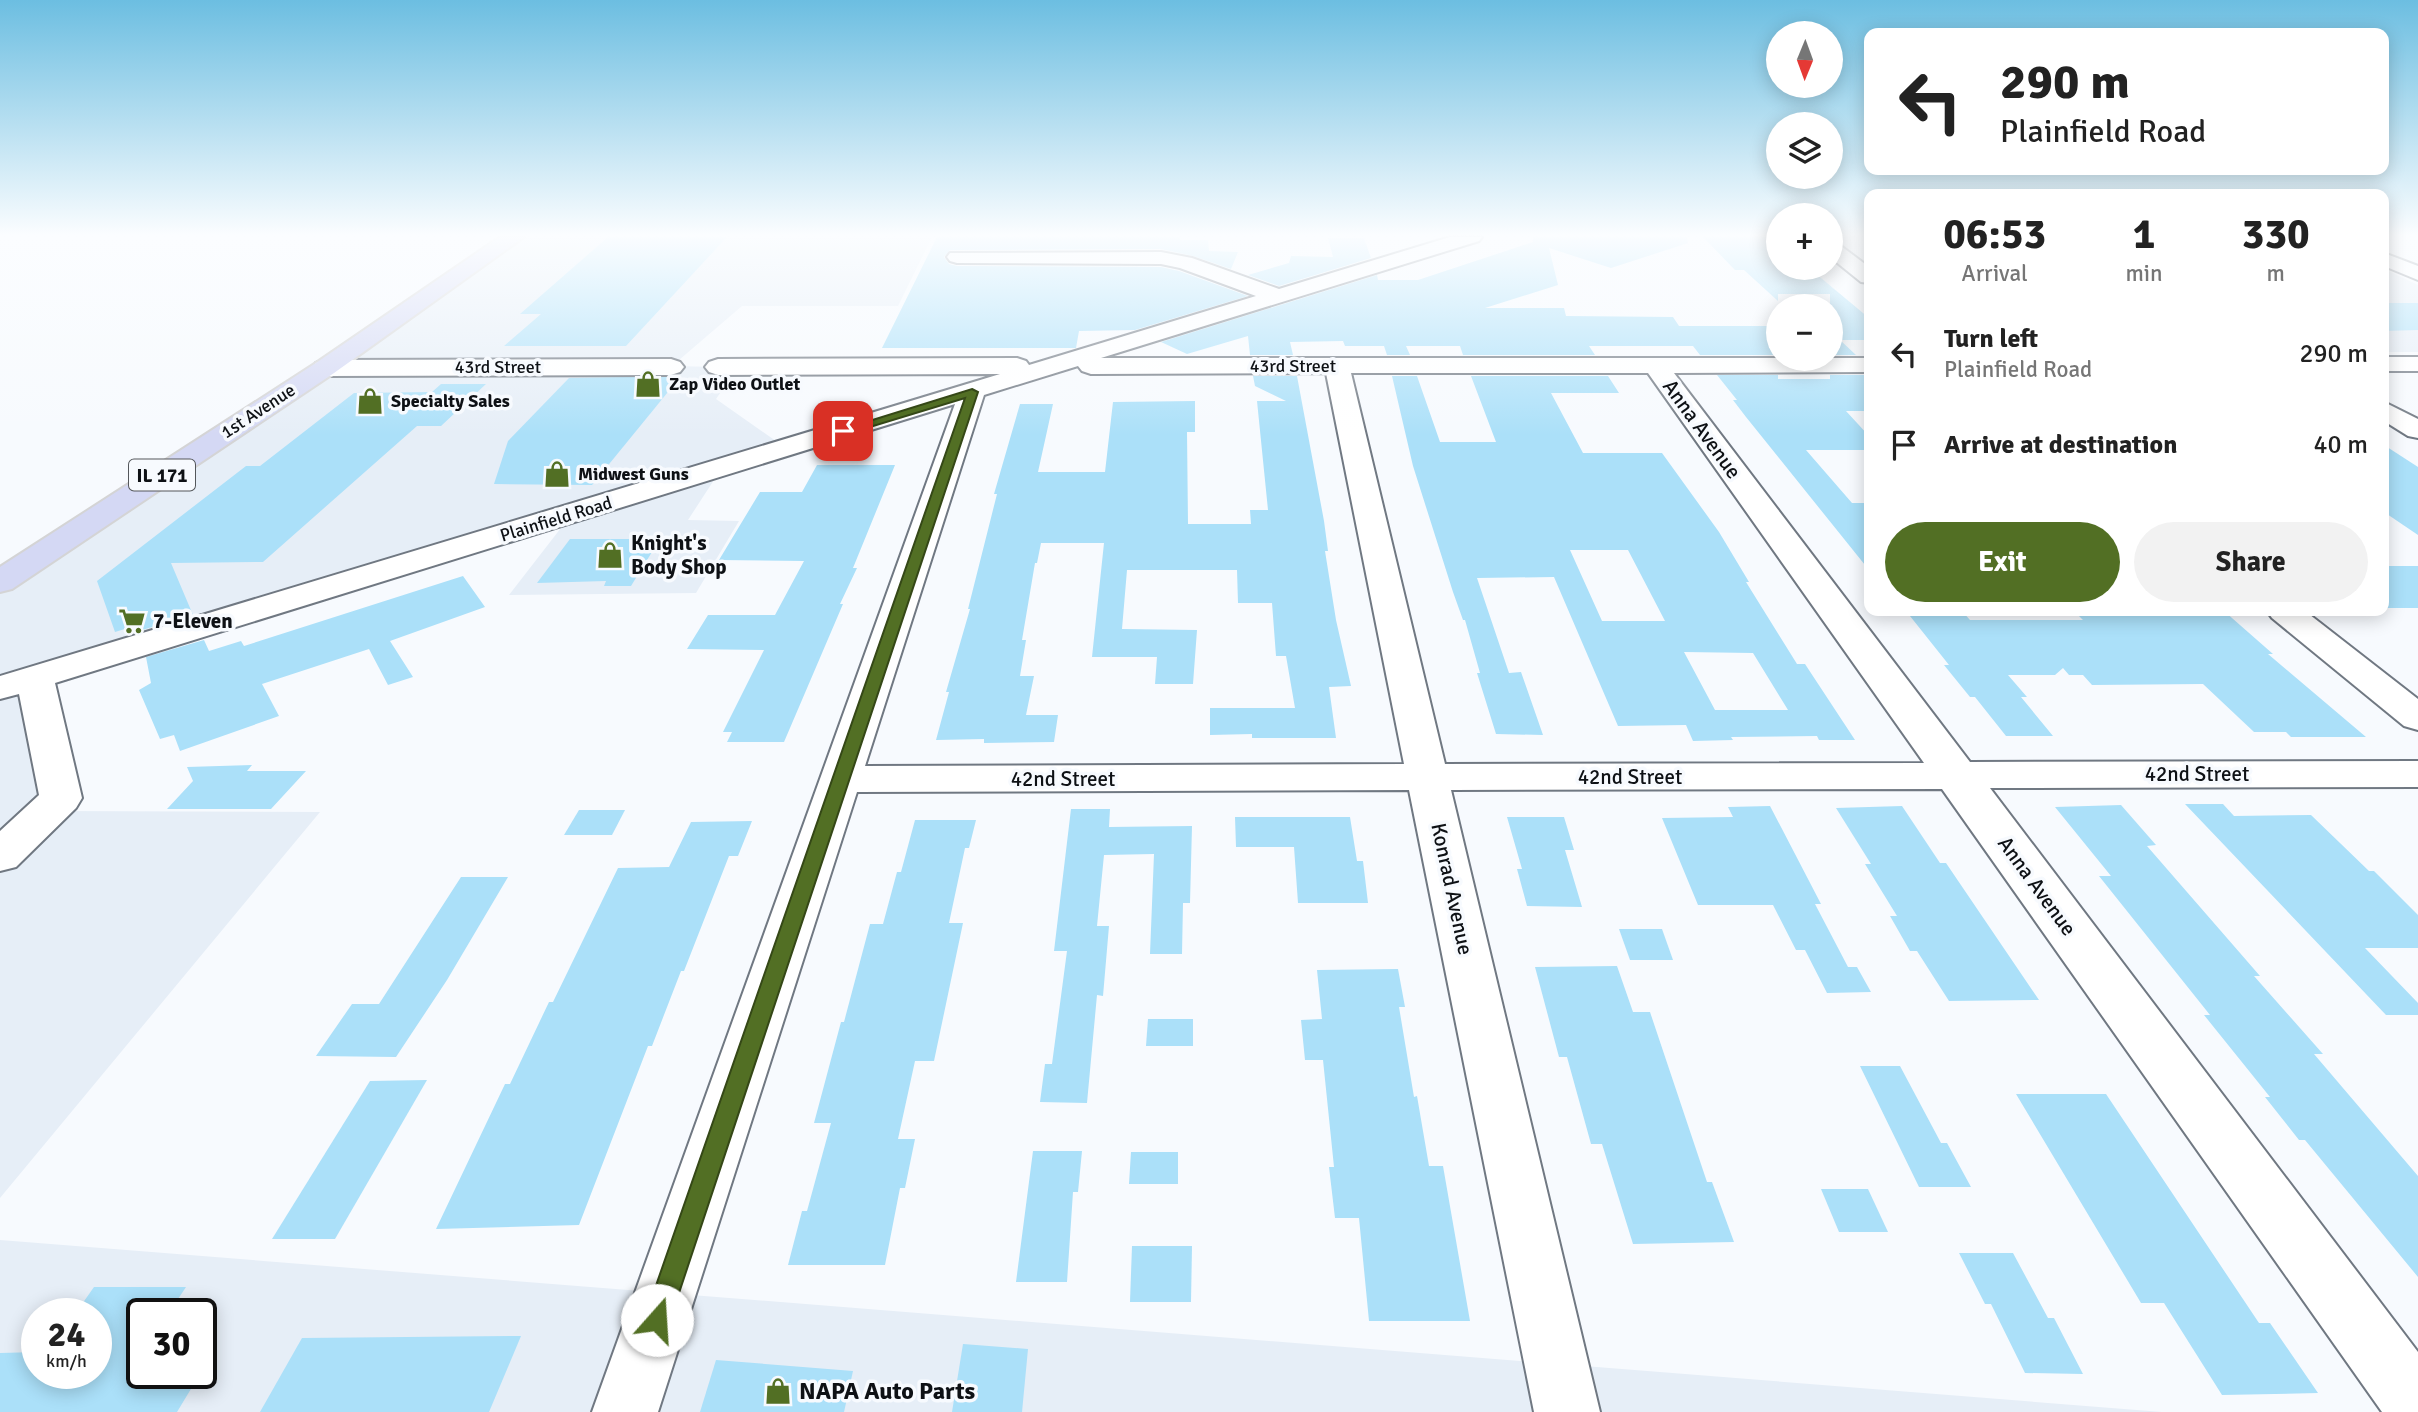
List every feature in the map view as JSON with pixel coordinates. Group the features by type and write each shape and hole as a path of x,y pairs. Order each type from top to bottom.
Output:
{"main road":[{"name":"1st Avenue","path":"0,582 325,368 419,303"}],"street":[{"name":"Plainfield Road","path":"17,683 972,392 1254,303"},
{"path":"2389,364 2418,364"},
{"name":"43rd Street","path":"718,367 1864,365"},
{"name":"Anna Avenue","path":"1656,366 2418,1406"},
{"name":"43rd Street","path":"325,368 671,367"},
{"name":"Konrad Avenue","path":"1337,367 1567,1412"},
{"path":"625,1412 972,392"},
{"path":"2389,413 2418,429"},
{"path":"2290,616 2418,718"},
{"path":"0,856 61,798 17,683"},
{"name":"42nd Street","path":"841,779 2418,774"}],"shaded area":[{"path":"421,303 900,303 898,306 742,306 672,366 718,367 732,376 716,399 783,446 725,463 688,520 739,521 696,593 509,595 571,515 42,672 54,811 320,812 0,1198 0,582"},
{"path":"2389,303 2418,303 2418,352 2389,352"},
{"path":"0,1240 2162,1412 0,1412"}],"building":[{"path":"533,303 666,303 626,346 504,346 541,314 520,314"},
{"path":"904,303 1225,303 1135,330 1079,331 1076,348 882,348"},
{"path":"1287,303 1501,303 1485,308 1564,308 1566,316 1673,317 1679,326 1766,326 1766,355 1700,355 1693,346 1589,346 1595,355 1463,355 1460,346 1406,346 1410,355 1387,355 1384,346 1345,346 1343,341 1290,342 1293,355 1250,355 1248,336 1187,354 1161,342"},
{"path":"1843,303 1851,303 1864,314 1864,340 1843,340"},
{"path":"2389,303 2418,303 2418,330 2389,331"},
{"path":"1843,343 1856,355 1843,355"},
{"path":"1717,375 1778,375 1778,379 1830,379 1830,375 1864,375 1864,411 1846,411 1864,431 1864,450 1806,450 1852,503 1864,503 1864,564 1733,400 1737,400"},
{"path":"681,376 592,485 494,484 508,441 569,378"},
{"path":"1253,376 1297,376 1324,521 1328,551 1325,551 1336,620 1351,686 1329,687 1336,738 1210,735 1210,708 1295,708 1286,656 1276,656 1272,603 1238,603 1237,570 1127,570 1122,629 1197,630 1193,684 1155,684 1157,657 1092,657 1104,543 1041,543 1022,640 1026,640 1020,676 1034,676 1026,715 1058,715 1054,742 984,743 984,739 936,740 949,692 946,692 970,609 997,494 994,494 1020,404 1053,404 1038,472 1105,472 1113,402 1195,401 1195,432 1187,432 1188,524 1251,524 1250,510 1268,510 1257,401 1286,401 1255,386"},
{"path":"1392,376 1417,376 1440,442 1496,442 1471,376 1608,376 1619,393 1551,393 1583,453 1662,453 1719,532 1749,582 1746,582 1797,664 1805,664 1855,740 1819,740 1817,736 1731,737 1733,740 1693,741 1686,725 1618,726 1554,577 1477,578 1509,673 1521,672 1543,735 1496,734 1477,673 1480,673 1465,620 1453,592 1413,466","holes":["1570,550 1628,550 1665,621 1602,621","1684,652 1753,653 1788,710 1715,710"]},
{"path":"441,384 486,384 441,426 417,426 263,562 171,563 193,615 142,630 141,624 115,632 97,581 246,466 260,466 354,393 432,392"},
{"path":"2389,448 2418,467 2418,535 2389,515"},
{"path":"817,465 895,465 853,568 857,568 840,604 843,604 784,742 727,742 732,732 723,732 764,650 687,649 708,615 775,615 804,561 719,560 760,492 802,492"},
{"path":"570,539 660,539 631,586 604,586 606,581 537,583"},
{"path":"2389,566 2418,566 2418,608 2389,608"},
{"path":"463,576 485,607 390,641 413,677 388,685 369,649 262,684 279,716 180,751 174,735 160,739 139,690 151,683 146,657 204,640 209,651 241,641 244,646"},
{"path":"1910,616 1966,616 1970,620 2083,620 2079,616 2230,616 2273,654 2268,654 2366,737 2291,737 2286,732 2254,732 2203,684 2092,685 2083,675 2069,675 2063,668 2055,675 2008,675 2027,697 2021,697 2053,736 2006,736 1975,697 1970,697 1944,665 1949,665"},
{"path":"252,765 247,771 306,771 271,809 167,809 193,781 187,767"},
{"path":"2185,804 2223,804 2234,816 2311,815 2369,871 2374,871 2418,915 2418,948 2365,948 2418,1003 2418,1015 2386,1015"},
{"path":"2121,805 2156,845 2147,846 2260,976 2254,976 2323,1054 2314,1054 2418,1176 2418,1277 2305,1140 2299,1140 2265,1097 2270,1097 2204,1015 2210,1015 2099,876 2111,876 2055,807"},
{"path":"1770,806 1821,904 1815,904 1848,967 1857,967 1871,992 1827,993 1805,950 1796,950 1773,905 1698,905 1662,818 1733,817 1728,807"},
{"path":"1902,806 1940,863 1946,863 2039,1000 1949,1001 1917,951 1910,951 1890,916 1897,916 1865,864 1871,864 1836,808"},
{"path":"1071,809 1110,809 1109,827 1192,826 1190,903 1183,903 1182,954 1150,954 1154,854 1104,855 1097,926 1109,926 1103,996 1097,995 1087,1103 1040,1102 1045,1064 1052,1064 1067,951 1054,951"},
{"path":"579,810 625,810 612,835 564,835"},
{"path":"1235,817 1350,817 1357,861 1363,861 1368,903 1298,903 1294,847 1236,847"},
{"path":"1507,817 1564,817 1574,850 1565,850 1582,907 1527,906 1517,869 1522,869"},
{"path":"915,820 976,820 969,848 965,848 949,923 963,923 934,1061 915,1061 898,1139 915,1139 905,1188 900,1188 885,1265 788,1265 802,1211 807,1211 831,1123 814,1123 841,1022 844,1022 870,924 883,924"},
{"path":"752,821 738,856 729,856 684,971 681,971 652,1046 648,1046 579,1225 436,1229 505,1084 510,1084 549,1002 553,1002 618,868 669,867 691,822"},
{"path":"461,877 508,877 447,980 396,1057 316,1056 352,1004 379,1004"},
{"path":"1619,929 1662,929 1673,960 1630,960"},
{"path":"1617,966 1633,1012 1650,1012 1707,1182 1712,1182 1734,1242 1633,1244 1602,1144 1591,1144 1567,1057 1559,1057 1535,967"},
{"path":"1398,969 1405,1007 1399,1007 1414,1097 1417,1096 1429,1166 1443,1166 1470,1321 1369,1321 1359,1218 1335,1218 1329,1167 1334,1167 1323,1060 1305,1060 1301,1020 1322,1019 1317,970"},
{"path":"1148,1019 1193,1019 1193,1046 1146,1046"},
{"path":"1860,1066 1900,1066 1941,1143 1947,1143 1971,1187 1919,1187"},
{"path":"427,1080 335,1239 272,1239 370,1081"},
{"path":"2016,1094 2106,1094 2259,1323 2270,1323 2318,1393 2222,1395 2164,1303 2141,1303"},
{"path":"1033,1151 1082,1151 1078,1192 1073,1192 1067,1282 1016,1282"},
{"path":"1131,1152 1178,1152 1178,1184 1129,1184"},
{"path":"1821,1189 1868,1189 1888,1232 1839,1232"},
{"path":"1132,1246 1192,1246 1191,1302 1130,1302"},
{"path":"1959,1253 2013,1253 2048,1318 2054,1318 2083,1374 2025,1373 1991,1304 1985,1304"},
{"path":"94,1287 186,1287 179,1298 126,1298 126,1389 191,1389 177,1412 0,1412 0,1353 21,1352 21,1389 112,1389 112,1298 86,1298"},
{"path":"521,1336 489,1412 260,1412 302,1338"},
{"path":"963,1344 1028,1349 1022,1412 952,1412"},
{"name":"NAPA Auto Parts","path":"716,1360 853,1371 844,1412 700,1412"}],"place":[{"name":"Zap Video Outlet","path":"648,384"},
{"name":"Specialty Sales","path":"370,401"},
{"name":"Midwest Guns","path":"557,474"},
{"name":"Knight's Body Shop","path":"610,555"},
{"name":"7-Eleven","path":"132,621"},
{"name":"NAPA Auto Parts","path":"778,1391"}],"route":[{"path":"657,1320 972,392 843,431"}]}
